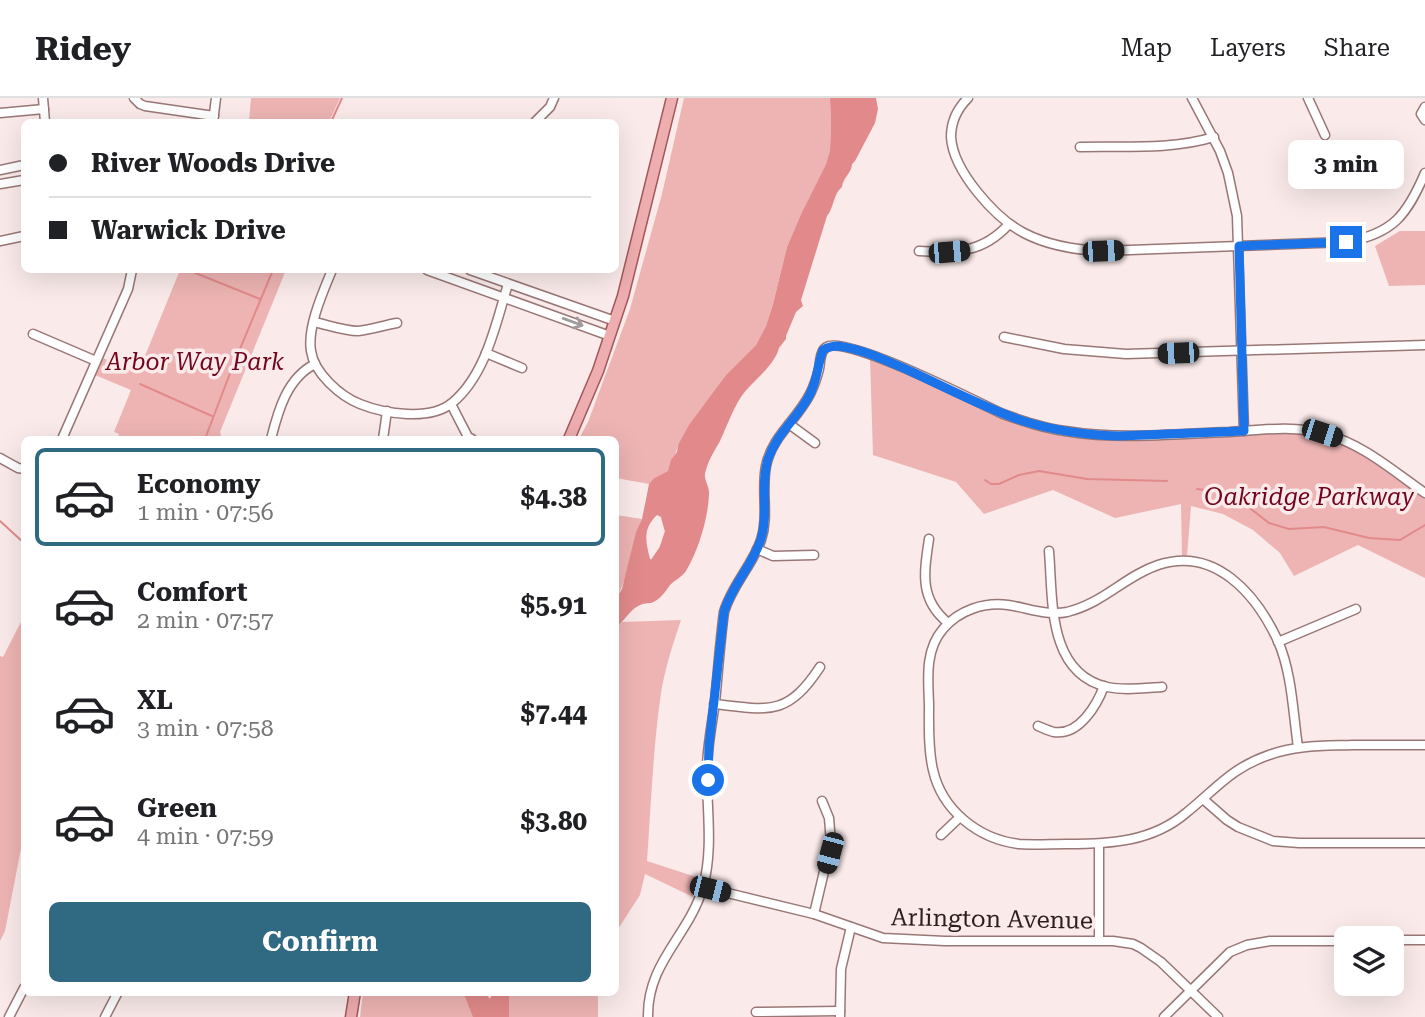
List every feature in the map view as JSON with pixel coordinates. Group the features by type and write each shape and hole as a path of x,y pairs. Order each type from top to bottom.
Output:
{"main road":[{"path":"570,436 598,371 615,321 672,98"},
{"path":"351,1017 354,996"}],"street":[{"path":"43,98 45,119"},
{"path":"134,98 145,106 213,119 216,98"},
{"path":"538,119 550,107 554,98"},
{"path":"967,98 952,125 951,137 965,173 981,197 1009,224 1039,240 1061,247 1084,250 1239,246 1365,239 1387,228 1399,218 1411,203 1425,173"},
{"path":"1192,98 1225,163 1237,216 1244,431"},
{"path":"1308,98 1325,135"},
{"path":"1425,107 1421,114 1425,120"},
{"path":"0,113 44,109"},
{"path":"1080,148 1174,145 1214,137"},
{"path":"0,170 21,166"},
{"path":"0,184 21,180"},
{"path":"919,251 949,252 977,248 992,240 1009,224"},
{"path":"0,241 21,237"},
{"path":"63,436 132,273"},
{"path":"331,273 320,301 310,346 315,364 323,377 349,399 360,404 387,411 424,414 451,404 477,371 508,284"},
{"path":"441,273 610,336"},
{"path":"478,273 615,321"},
{"path":"314,323 352,331 397,323"},
{"path":"33,334 96,361"},
{"path":"1004,337 1064,349 1115,354 1425,345"},
{"path":"648,1017 650,992 656,975 692,914 703,887 710,834 708,756 727,602 757,549 764,527 766,466 774,443 812,390 822,351 826,348 843,347 871,355 1003,414 1061,431 1100,436 1296,429 1322,433 1364,450 1425,493"},
{"path":"485,353 522,368"},
{"path":"272,436 279,411 292,385 303,371 315,364"},
{"path":"451,404 467,436"},
{"path":"383,436 387,411"},
{"path":"789,424 815,443"},
{"path":"0,458 21,468"},
{"path":"929,539 924,576 926,591 933,606 948,624"},
{"path":"757,549 773,556 814,555"},
{"path":"1049,551 1058,639 1069,662 1082,674 1104,686 1122,689 1162,688"},
{"path":"1298,747 1290,687 1278,642 1259,609 1241,586 1224,573 1196,562 1161,564 1144,571 1096,602 1067,612 1036,612 1009,605 988,605 963,612 936,638 930,655 930,745 933,773 938,786 959,816 981,832 1006,842 1099,844 1128,841 1156,831 1184,815 1230,774 1244,766 1271,754 1298,747 1425,745"},
{"path":"1278,642 1356,608"},
{"path":"715,704 758,709 777,707 790,701 808,686 820,667"},
{"path":"1038,726 1054,732 1074,727 1093,709 1104,686"},
{"path":"1203,799 1238,827 1273,841 1300,844 1425,843"},
{"path":"814,914 831,842 829,818 822,801"},
{"path":"941,835 959,816"},
{"path":"1099,844 1099,940"},
{"name":"Arlington Avenue","path":"703,887 814,914 883,938 919,941 1123,942 1141,948 1161,962 1217,1017"},
{"path":"756,1013 840,1014 841,969 851,927"},
{"path":"1404,940 1425,940"},
{"path":"1164,1017 1223,957 1237,948 1270,941 1334,941"},
{"path":"9,1017 21,994"},
{"path":"105,1017 116,996"}],"green space":[{"path":"251,98 340,98 330,119 249,119"},
{"path":"684,98 830,98 830,150 787,247 766,326 756,345 726,375 678,445 668,471 654,478 649,484 619,479 619,436 581,436 630,309 662,194"},
{"path":"1400,231 1425,231 1425,285 1389,286 1375,246"},
{"name":"Arbor Way Park","path":"179,273 285,273 220,432 221,436 118,436 114,432 131,390 95,375 103,358 138,373"},
{"name":"Oakridge Parkway","path":"870,358 992,413 1122,439 1292,433 1347,447 1378,464 1425,497 1425,578 1358,545 1294,576 1280,553 1253,530 1223,514 1191,506 1187,556 1182,556 1181,504 1115,518 1053,490 984,514 956,482 873,455"},
{"path":"619,515 642,519 619,593"},
{"path":"681,620 661,693 647,861 699,878 693,897 645,874 640,895 619,927 619,625 622,622"},
{"path":"21,622 21,848 5,931 0,941 0,656 3,657"},
{"path":"363,996 465,996 474,1017 360,1017"},
{"path":"509,996 598,996 598,1017 509,1017"}],"shaded area":[{"path":"830,98 876,98 878,109 875,123 827,216 801,300 803,306 796,312 786,339 772,361 738,402 709,462 705,473 709,491 707,514 695,554 684,573 660,598 640,605 619,625 619,594 642,519 649,484 654,478 668,471 689,425 726,375 756,345 773,304 787,247 830,150","holes":["657,515 661,517 666,536 665,552 655,562 650,559 646,536 649,525"]},
{"path":"465,996 488,996 490,999 491,996 509,996 509,1017 473,1017"}],"waterway":[{"path":"332,119 342,98"},
{"path":"195,273 260,299"},
{"path":"206,436 272,273"},
{"path":"140,384 212,416"},
{"path":"985,480 991,484 999,484 1019,475 1039,471 1087,479 1167,481"},
{"path":"1197,489 1222,492 1242,502 1269,523 1289,529 1324,527 1369,538 1400,540 1425,525"},
{"path":"0,521 21,540"},
{"path":"650,572 665,550 673,526"}],"route":[{"path":"708,780 709,745 724,612 761,539 765,516 764,479 772,448 808,398 815,383 823,350 836,346 871,355 1003,414 1061,431 1100,436 1244,431 1239,246 1346,242"}]}
